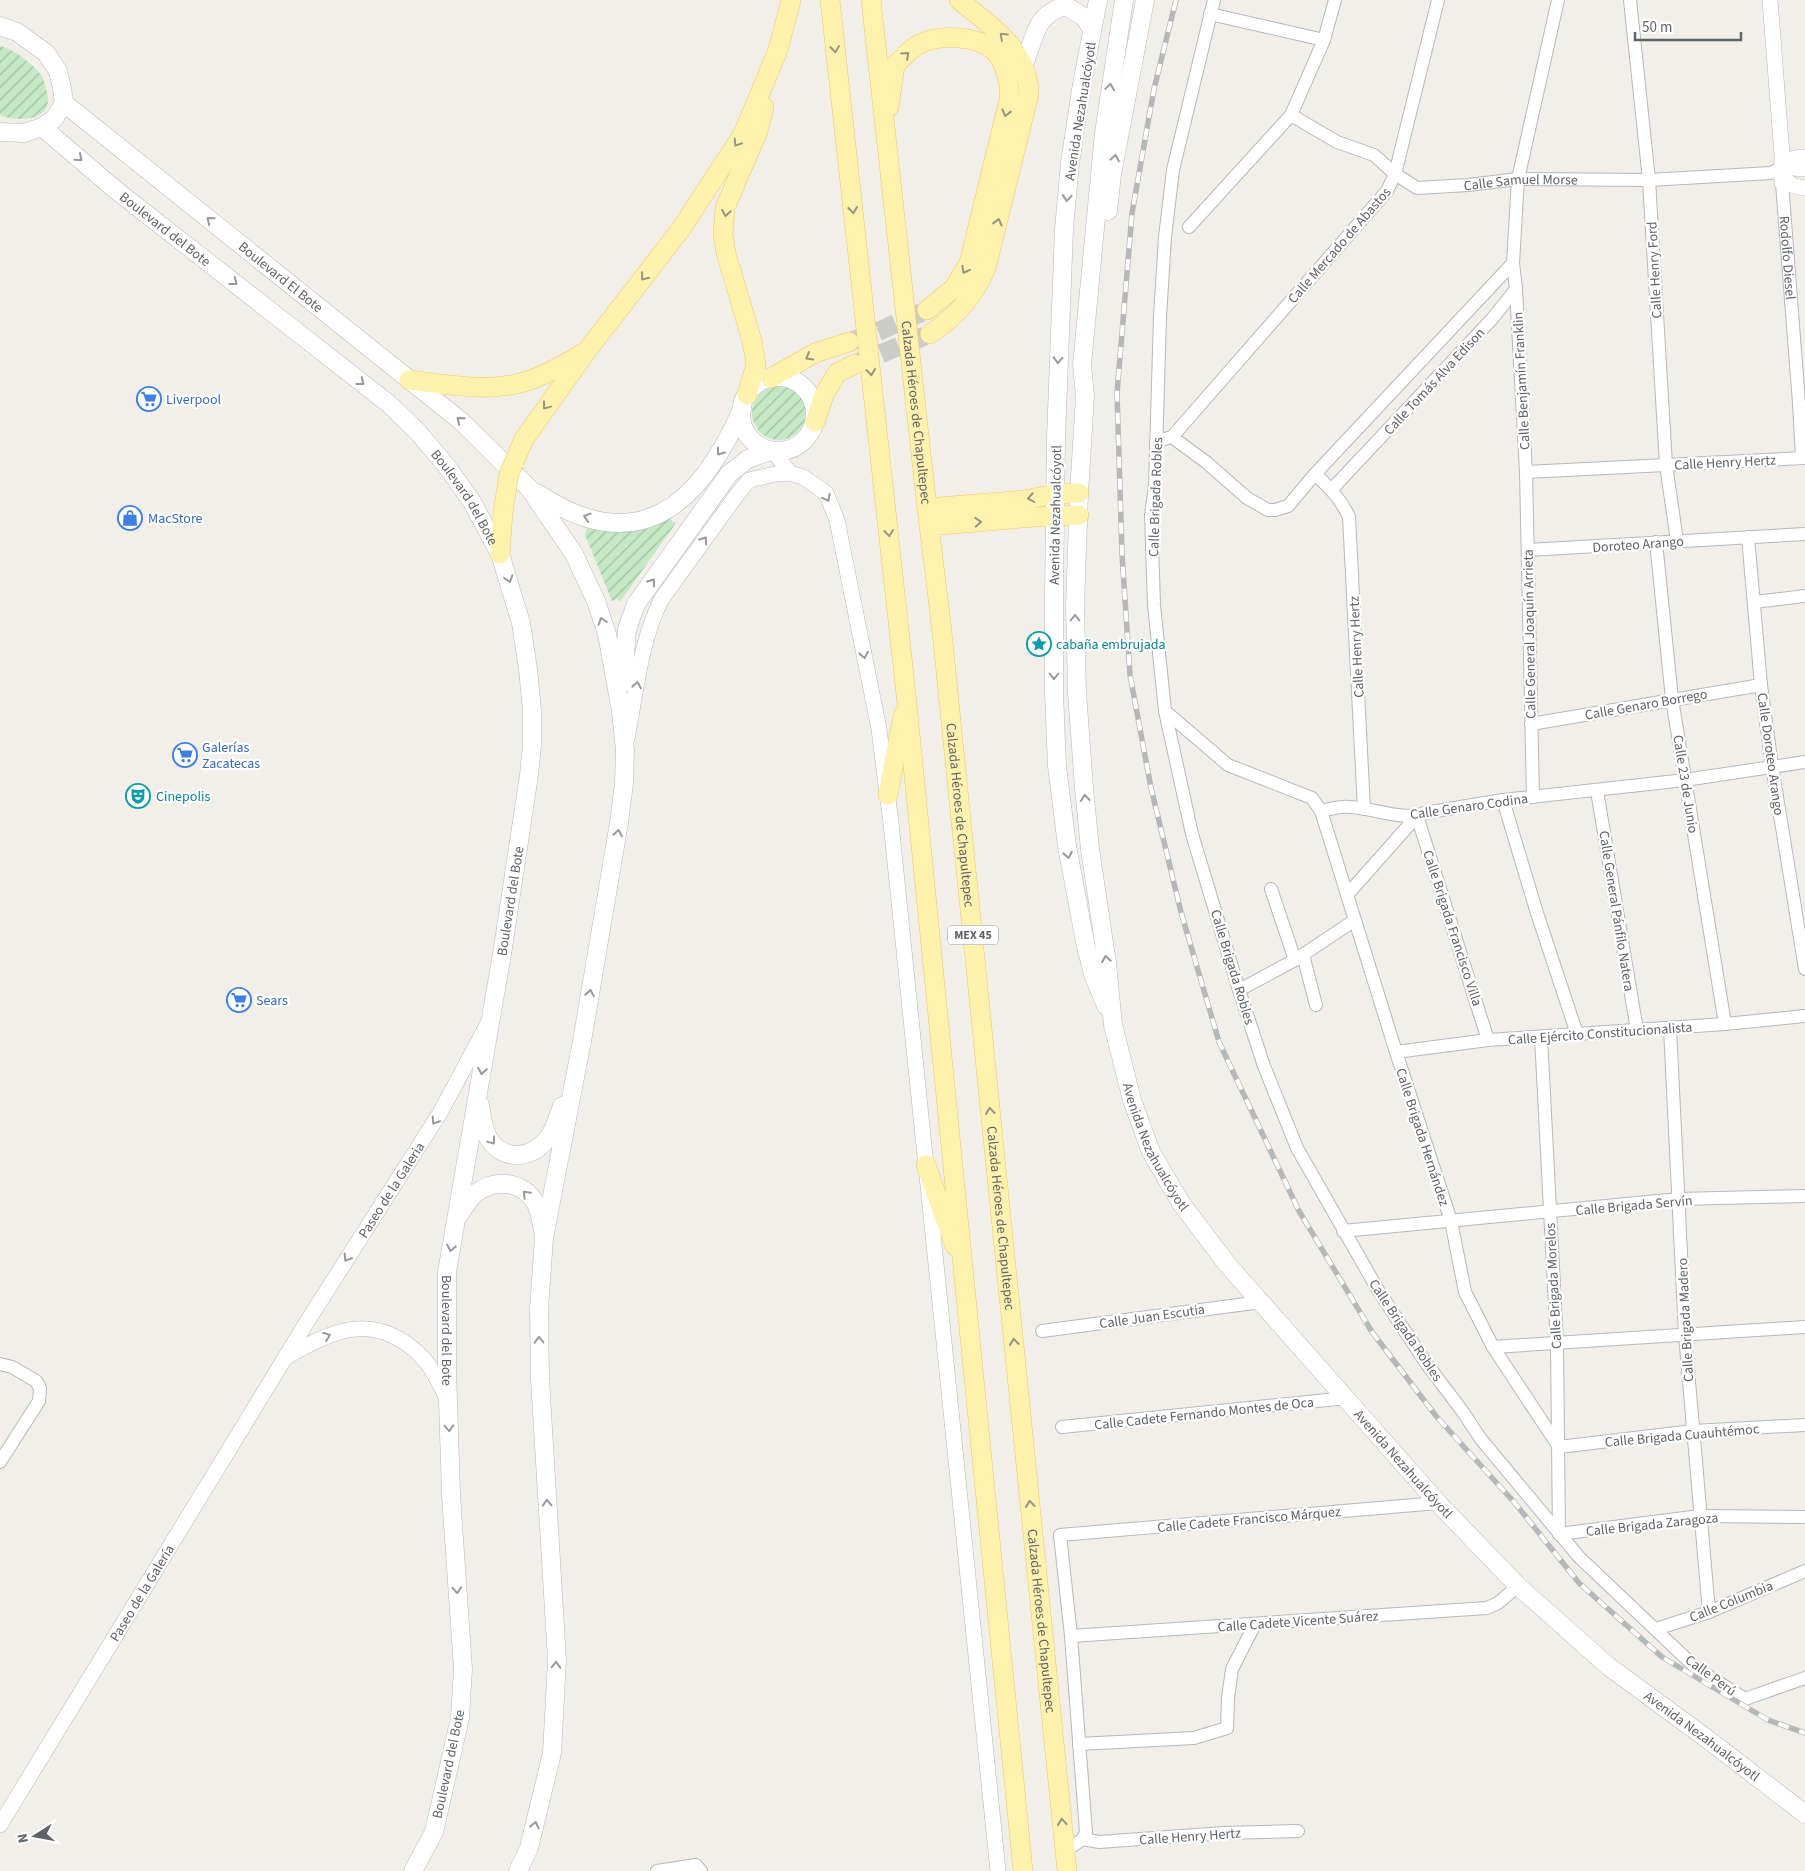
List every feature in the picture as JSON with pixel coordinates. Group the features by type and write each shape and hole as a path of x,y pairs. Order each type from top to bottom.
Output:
{"main road":[{"path":"772,451 761,447 748,435 741,418 756,364 752,341 726,253 723,234 726,208 758,131 791,0"},
{"name":"MEX 45","path":"830,0 906,694 1023,1871"},
{"name":"Calzada Héroes de Chapultepec","path":"871,0 942,632 1067,1871"},
{"path":"930,334 947,323 962,309 975,291 986,268 1028,102 1028,76 1021,58 1006,39 959,0"},
{"name":"Avenida Nezahualcóyotl","path":"1098,0 1070,163 1064,229 1055,494 1054,693 1056,751 1060,802 1086,947 1093,974 1113,1025 1132,1100 1151,1152 1181,1203 1227,1264 1438,1503 1518,1586 1608,1666 1805,1814"},
{"name":"Avenida Nezahualcóyotl","path":"1113,1025 1107,963 1090,849 1084,788 1076,647 1079,493 1085,396 1082,365 1104,133 1124,0"},
{"name":"Avenida Nezahualcóyotl","path":"1085,396 1094,367 1105,232 1112,174 1145,0"},
{"path":"1023,66 1034,32 1051,11 1066,6 1084,17 1092,29"},
{"path":"0,26 17,32 46,53 58,71 64,103 54,119 42,127 24,133 0,132"},
{"path":"886,133 895,65 918,45 938,38 968,38 992,49 1005,68 1010,93 1009,100 969,263 954,288 927,310"},
{"path":"500,554 502,512 509,474 524,439 586,352 681,229 743,134 778,50"},
{"name":"Boulevard El Bote","path":"64,103 462,422 496,453 526,485"},
{"name":"Boulevard del Bote","path":"42,127 117,191 389,404 417,431 448,468 472,502 500,554 521,622 531,703 532,745 529,775 491,1017 447,1272 451,1495 462,1669 460,1718 434,1832 412,1871"},
{"path":"526,485 557,505 601,521 628,523 655,516 682,500 700,480 723,448 744,402 762,381 771,378 815,353 849,342"},
{"path":"409,380 466,387 489,388 514,385 538,377 586,352"},
{"path":"621,711 627,629 636,604 729,474 748,459 772,451 787,451 800,445 810,435 824,395 837,373 855,364"},
{"path":"771,378 783,377 795,381 805,388 812,398 815,422"},
{"path":"1056,438 1082,438"},
{"path":"518,1871 529,1848 552,1753 557,1660 540,1379 539,1310 544,1238 620,823 625,750 621,711 607,634 596,600 574,554 526,485"},
{"path":"928,517 1055,494 1079,493"},
{"path":"928,517 1079,515"},
{"path":"888,795 906,694"},
{"path":"478,1095 489,1139 502,1153 524,1155 537,1149 549,1137 576,1068"},
{"path":"926,1165 965,1276"},
{"path":"458,1216 475,1194 488,1186 510,1184 527,1192 535,1204 544,1238"}],"street":[{"name":"Calle Brigada Robles","path":"1214,0 1173,170 1164,237 1155,486 1151,515 1154,605 1165,711 1192,834 1264,1066 1298,1148 1343,1231 1378,1290 1426,1363 1480,1438 1579,1557 1656,1629"},
{"path":"1189,227 1291,115 1324,40 1335,0"},
{"name":"Calle Mercado de Abastos","path":"1172,437 1387,191 1395,174 1438,0"},
{"path":"1516,290 1513,263 1518,180 1558,0"},
{"name":"Calle Henry Ford","path":"1630,0 1649,180 1666,465 1677,541"},
{"path":"1770,0 1779,175"},
{"path":"1210,14 1324,40"},
{"name":"Calle Samuel Morse","path":"1291,115 1337,142 1374,155 1395,174 1417,188 1518,180 1649,180 1803,173"},
{"path":"1779,175 1794,158 1803,173"},
{"name":"Rodolfo Diesel","path":"1779,175 1803,458"},
{"name":"Calle Tomás Alva Edison","path":"1172,437 1206,462 1247,498 1268,510 1288,506 1315,474 1513,263"},
{"name":"Calle Tomás Alva Edison","path":"1332,489 1492,319 1516,290"},
{"name":"Calle Benjamín Franklin","path":"1516,290 1526,472"},
{"path":"1156,442 1172,437"},
{"path":"772,451 790,473"},
{"name":"Calle Henry Hertz","path":"1526,472 1803,458"},
{"name":"Calle General Joaquín Arrieta","path":"1526,472 1533,797"},
{"path":"625,750 646,636 661,600 730,504 749,480 775,474 790,473 803,477 826,493 837,520 879,729 888,795 998,1871"},
{"name":"Calle Henry Hertz","path":"1315,474 1332,489 1349,517 1364,810"},
{"name":"Doroteo Arango","path":"1528,550 1805,534"},
{"name":"Calle Doroteo Arango","path":"1748,537 1762,685 1772,766 1805,969"},
{"name":"Calle 23 de Junio","path":"1656,542 1672,699 1725,1024"},
{"path":"1754,602 1805,596"},
{"name":"Calle Genaro Borrego","path":"1531,724 1762,685"},
{"path":"1165,711 1228,765 1312,798 1321,811"},
{"name":"Calle Genaro Codina","path":"1321,811 1349,807 1417,816 1424,813 1503,800 1686,780 1805,762"},
{"name":"Calle General Pánfilo Natera","path":"1597,791 1637,1030"},
{"path":"1503,800 1536,910 1577,1034"},
{"name":"Calle Brigada Hernández","path":"1321,811 1396,1052 1451,1220 1465,1292 1493,1347 1559,1447"},
{"path":"1347,894 1417,816"},
{"name":"Calle Brigada Francisco Villa","path":"1417,816 1488,1040"},
{"path":"1271,889 1316,1005"},
{"path":"1239,990 1299,958 1355,920"},
{"name":"Calle Ejército Constitucionalista","path":"1396,1052 1488,1040 1725,1024 1805,1016"},
{"name":"Paseo de la Galeria","path":"284,1359 440,1113 491,1017"},
{"name":"Calle Brigada Madero","path":"1670,1028 1685,1335 1709,1612"},
{"name":"Calle Brigada Morelos","path":"1541,1037 1557,1344 1560,1534"},
{"name":"Calle Brigada Servín","path":"1343,1231 1679,1200 1805,1196"},
{"name":"Calle Juan Escutia","path":"1042,1331 1261,1302"},
{"path":"1493,1347 1805,1327"},
{"path":"284,1359 314,1341 332,1334 351,1329 377,1329 396,1337 419,1354 431,1370 448,1400"},
{"name":"Paseo de la Galería","path":"0,1825 284,1359"},
{"path":"0,1364 12,1367 36,1381 40,1394 39,1401 0,1462"},
{"name":"Calle Cadete Fernando Montes de Oca","path":"1062,1427 1346,1398"},
{"name":"Calle Brigada Cuauhtémoc","path":"1559,1447 1693,1431 1805,1425"},
{"name":"Calle Cadete Francisco Márquez","path":"1071,1636 1060,1535 1438,1503"},
{"name":"Calle Brigada Zaragoza","path":"1560,1534 1700,1516 1805,1517"},
{"name":"Calle Columbia","path":"1656,1629 1709,1612 1805,1571"},
{"name":"Calle Cadete Vicente Suárez","path":"1071,1636 1487,1608 1498,1603 1518,1586"},
{"path":"1079,1744 1194,1738 1227,1728 1228,1698 1232,1669 1255,1624"},
{"name":"Calle Perú","path":"1656,1629 1697,1669 1745,1699 1805,1678"},
{"path":"1065,1851 1083,1839 1086,1832 1071,1636"},
{"name":"Calle Henry Hertz","path":"1083,1839 1100,1842 1224,1832 1298,1831"},
{"path":"657,1871 696,1865 701,1871"}],"green space":[{"path":"0,46 22,57 42,77 45,83 48,100 46,108 35,117 17,119 0,115"},
{"path":"779,386 789,388 798,394 804,403 806,413 804,423 798,432 789,438 779,440 769,438 760,432 754,423 752,413 754,403 760,394 769,388"},
{"path":"671,517 672,521 676,523 620,602 617,599 612,601 585,535 587,529 583,526 597,529 634,528"}],"tunnel":[{"path":"852,341 927,310"},
{"path":"855,364 930,334"}],"railway":[{"path":"1176,0 1154,89 1132,213 1117,393 1122,554 1130,675 1151,788 1181,912 1219,1042 1299,1211 1372,1332 1436,1416 1514,1502 1579,1583 1662,1657 1768,1720 1805,1733"}],"place":[{"name":"Liverpool","path":"149,399"},
{"name":"MacStore","path":"130,518"},
{"name":"cabaña embrujada","path":"1039,644"},
{"name":"Galerías Zacatecas","path":"185,755"},
{"name":"Cinepolis","path":"138,796"},
{"name":"Sears","path":"239,1000"}]}
